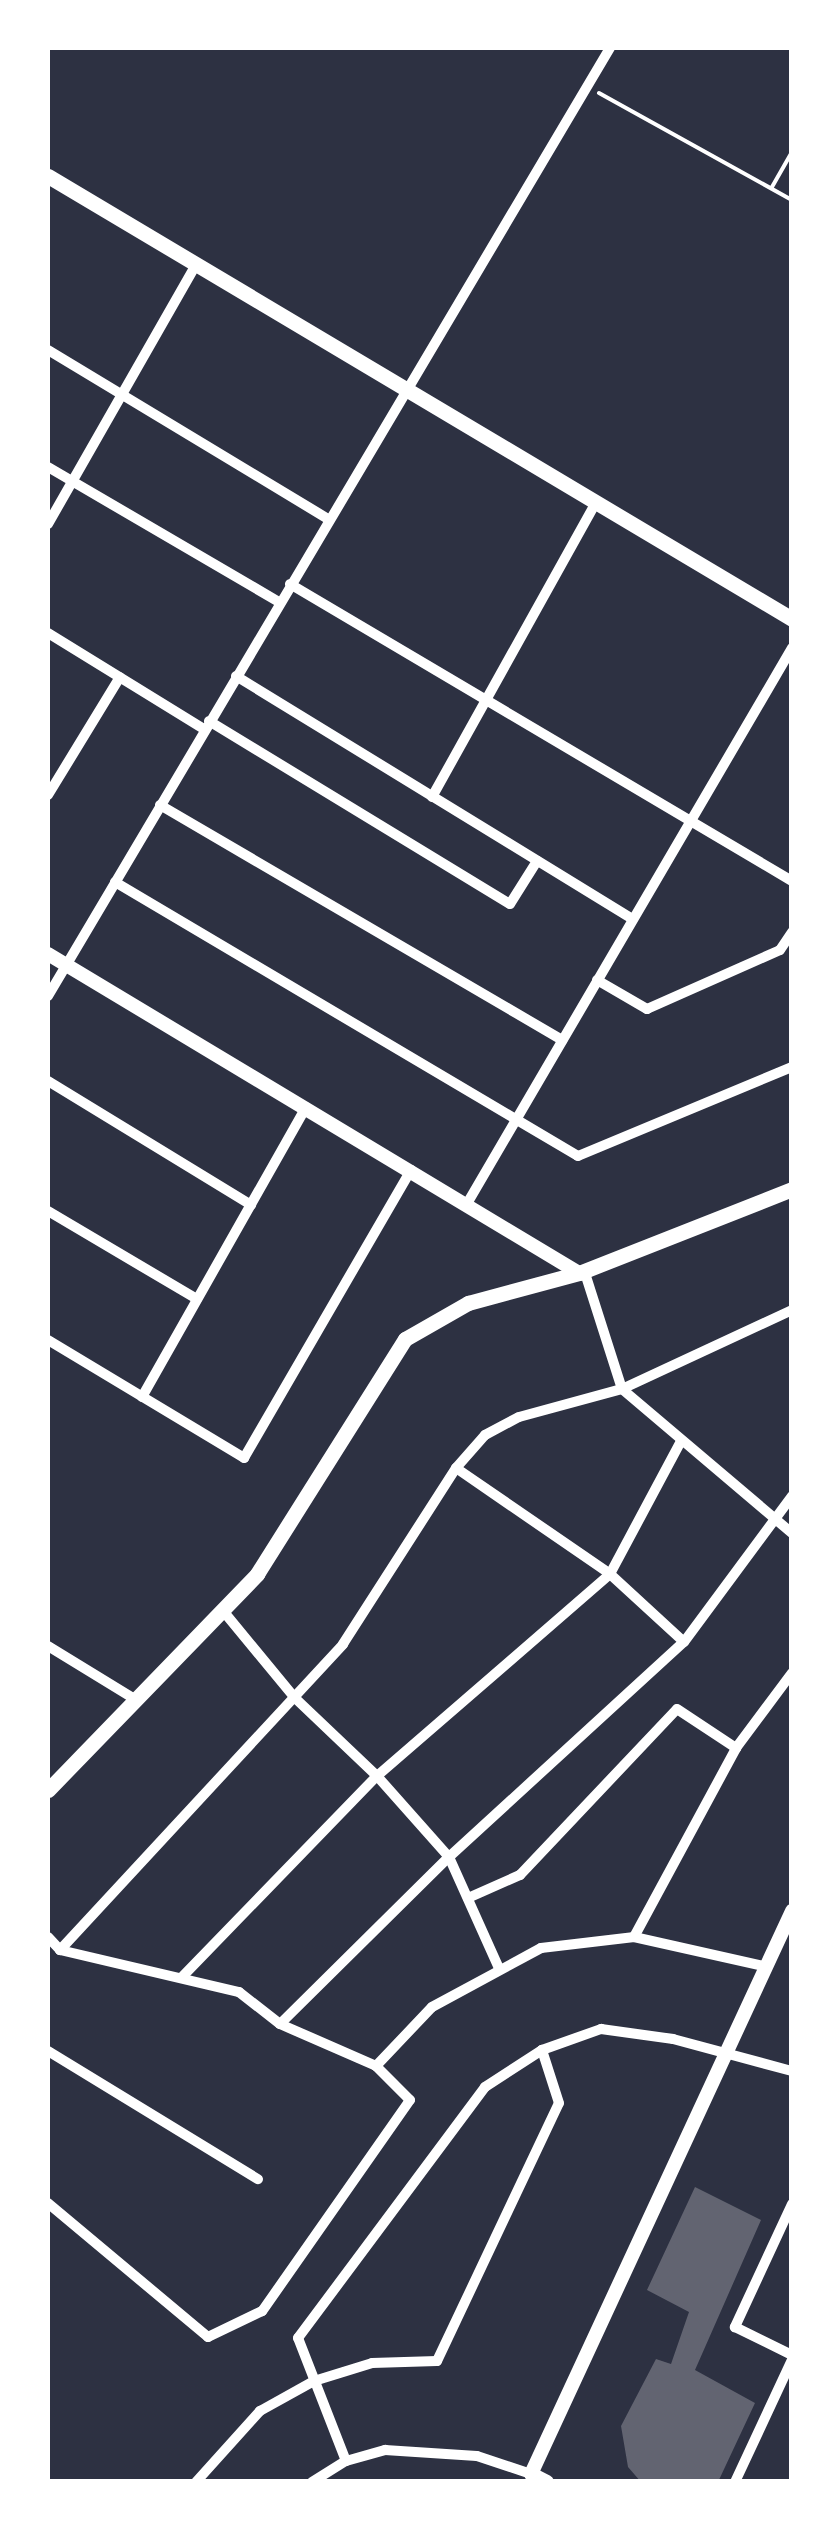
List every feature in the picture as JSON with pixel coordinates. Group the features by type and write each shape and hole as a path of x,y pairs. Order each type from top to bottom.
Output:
{"main road":[{"path":"48,176 792,619"},
{"path":"48,1790 257,1574 405,1339 468,1303 582,1271 792,1190"}],"street":[{"path":"48,996 610,48"},
{"path":"48,524 196,265"},
{"path":"48,350 328,519"},
{"path":"48,467 279,602"},
{"path":"432,797 482,699 596,502"},
{"path":"290,584 792,881"},
{"path":"48,633 510,904 537,861"},
{"path":"468,1202 792,648"},
{"path":"236,676 633,919"},
{"path":"48,795 120,677"},
{"path":"160,805 562,1040"},
{"path":"114,882 578,1156 792,1067"},
{"path":"597,980 648,1009 780,950 792,932"},
{"path":"48,954 582,1271 622,1389 680,1442 792,1532"},
{"path":"48,1081 251,1204"},
{"path":"142,1397 306,1107"},
{"path":"48,1340 244,1458 411,1170"},
{"path":"48,1211 197,1299"},
{"path":"60,1950 343,1644 456,1468 485,1435 519,1417 622,1389 792,1310"},
{"path":"182,1976 377,1776 610,1574 680,1442"},
{"path":"456,1468 610,1574 684,1642"},
{"path":"280,2024 449,1857 684,1642 773,1516 792,1496"},
{"path":"224,1612 294,1698 377,1776 449,1857 498,1966"},
{"path":"48,1646 136,1700"},
{"path":"634,1937 736,1748 792,1673"},
{"path":"468,1898 520,1876 677,1709 736,1748"},
{"path":"531,2474 792,1911"},
{"path":"48,1937 60,1950 239,1992 280,2024 376,2066 410,2100 262,2310 208,2337 48,2203"},
{"path":"376,2066 432,2007 498,1966 541,1948 634,1937 764,1966"},
{"path":"346,2461 298,2338 485,2087 542,2050 601,2029 792,2071"},
{"path":"196,2482 260,2411 314,2381 372,2364 437,2361 559,2103 542,2050"},
{"path":"48,2051 258,2179"},
{"path":"735,2482 792,2357 735,2328 792,2204"},
{"path":"312,2482 346,2461 385,2450 426,2449 531,2474 547,2482"}],"path":[{"path":"587,86 792,200"},
{"path":"772,188 792,152"}],"building":[{"path":"695,2187 761,2220 695,2370 755,2403 718,2482 641,2482 628,2467 621,2426 656,2359 671,2364 689,2312 647,2290"}]}
